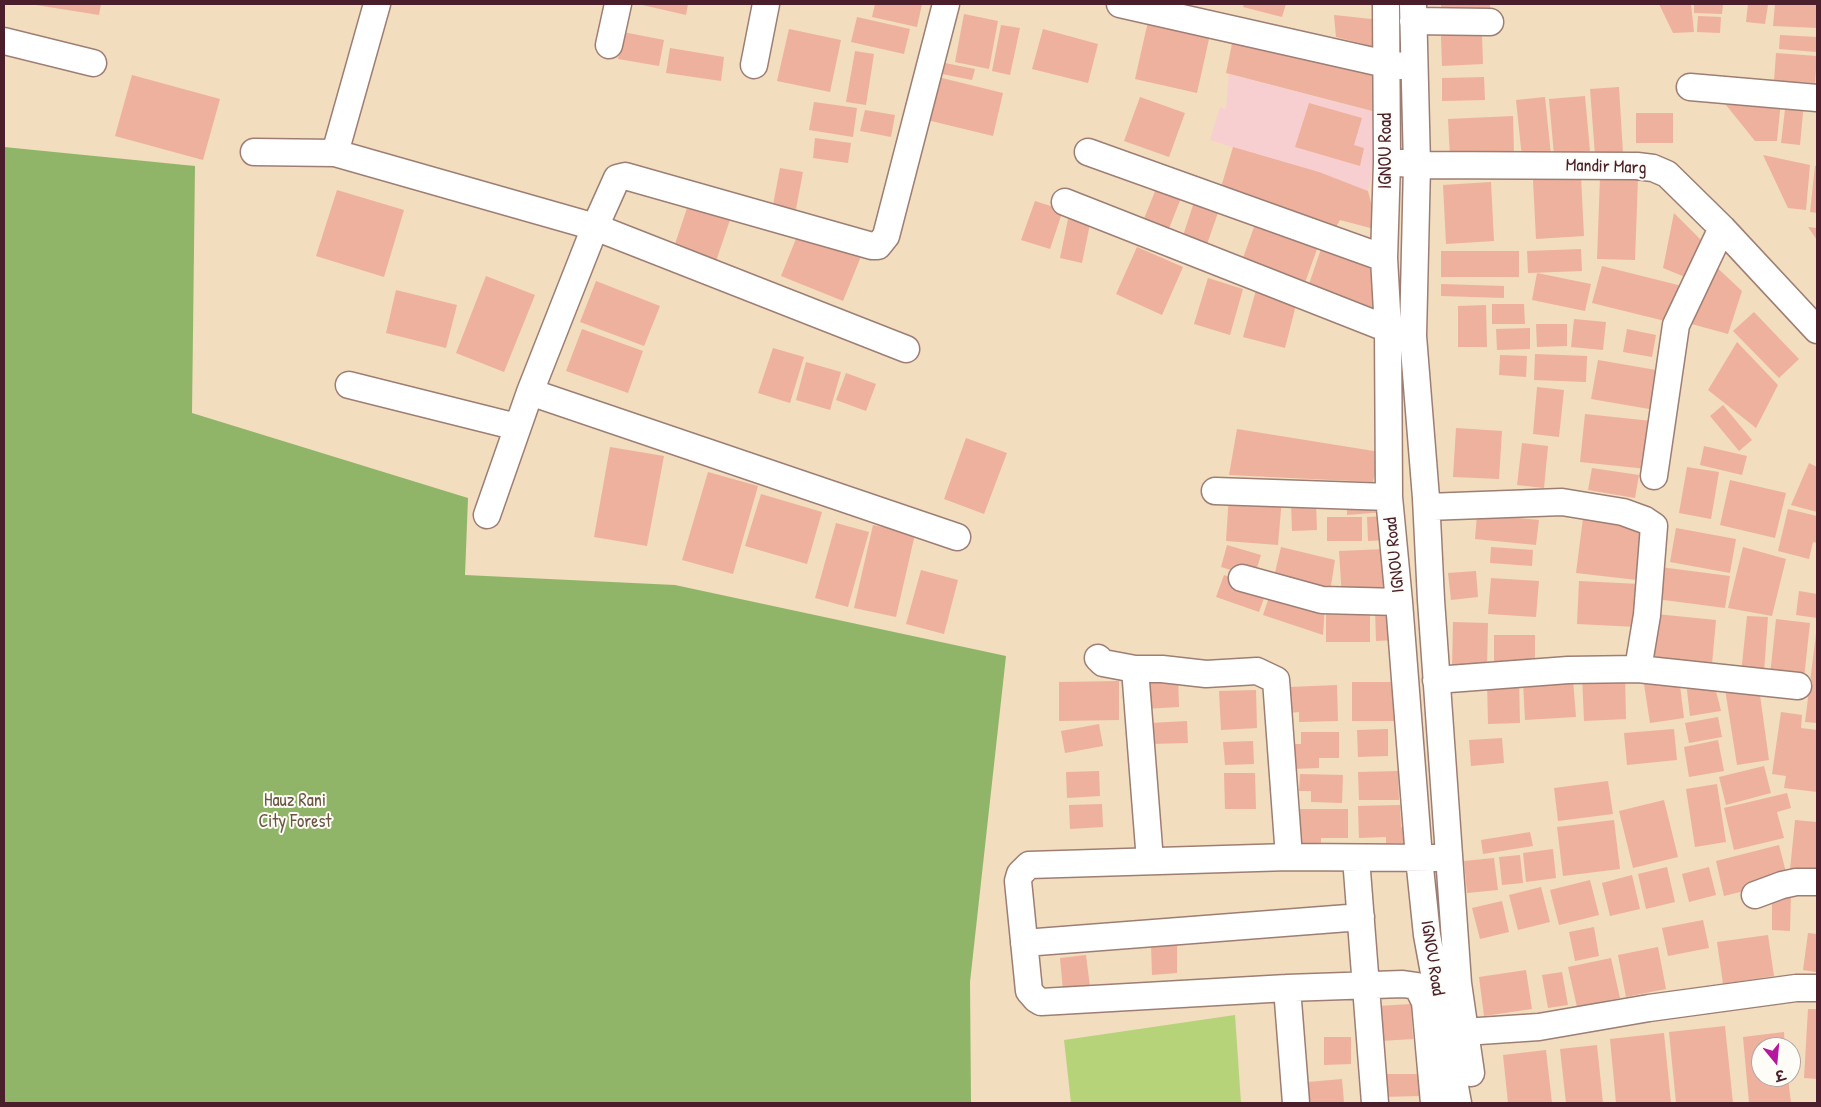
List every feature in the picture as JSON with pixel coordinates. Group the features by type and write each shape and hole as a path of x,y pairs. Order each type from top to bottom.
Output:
{"street":[{"path":"335,153 377,4"},
{"path":"609,45 618,4"},
{"path":"754,65 766,4"},
{"path":"487,515 530,392 595,227 617,178 625,176 872,246 878,246 886,236 946,4"},
{"path":"1120,4 1386,64 1414,67"},
{"name":"IGNOU Road","path":"1386,4 1387,162 1384,258 1388,330 1389,497 1427,934 1458,1103"},
{"path":"1413,12 1490,22"},
{"name":"IGNOU Road","path":"1413,12 1417,165 1413,336 1458,983 1476,1103"},
{"path":"4,41 92,63"},
{"path":"1690,87 1817,98"},
{"path":"254,152 335,153 595,227 906,349"},
{"path":"1088,152 1384,258"},
{"name":"Mandir Marg","path":"1387,162 1417,165 1637,166 1653,168 1667,174 1722,228 1817,330"},
{"path":"1065,202 1388,330"},
{"path":"1654,476 1676,325 1722,228"},
{"path":"349,385 517,427"},
{"path":"530,392 956,536"},
{"path":"1215,491 1389,497"},
{"path":"1426,507 1562,502 1623,512 1646,520 1654,526 1647,615 1638,669"},
{"path":"1242,578 1322,600 1399,602"},
{"path":"1098,658 1103,663 1135,669 1162,669 1206,674 1257,671 1276,680 1289,857"},
{"path":"1135,669 1150,861"},
{"path":"1436,680 1568,670 1638,669 1798,686"},
{"path":"1434,1103 1424,1002 1422,993 1417,986 1403,984 1287,988 1041,1002 1032,996 1029,991 1018,881 1020,874 1029,865 1289,857 1449,858"},
{"path":"1356,858 1375,1103"},
{"path":"1755,895 1796,882 1817,882"},
{"path":"1024,943 1361,917"},
{"path":"1287,988 1296,1103"},
{"path":"1464,1032 1539,1027 1658,1007 1796,988 1817,988"}],"shaded area":[{"path":"1229,74 1380,113 1378,150 1368,191 1210,140 1220,107 1226,109"}],"green space":[{"name":"Hauz Rani City Forest","path":"4,147 195,166 192,413 468,498 465,575 675,585 1006,656 970,982 971,1103 4,1103"},
{"path":"1235,1015 1241,1103 1071,1103 1064,1040"}],"building":[{"path":"36,4 101,4 99,15"},
{"path":"638,4 688,4 686,15"},
{"path":"875,4 922,4 917,27 872,17"},
{"path":"1244,4 1286,4 1282,17 1243,7"},
{"path":"1441,4 1490,4 1490,12 1442,14"},
{"path":"1659,4 1691,4 1694,32 1673,33"},
{"path":"1694,4 1723,4 1722,14 1694,13"},
{"path":"1748,4 1768,5 1765,24 1746,22"},
{"path":"1775,4 1817,4 1817,28 1773,26"},
{"path":"964,14 998,21 989,69 955,62"},
{"path":"1334,15 1381,20 1374,47 1336,37"},
{"path":"1698,16 1721,17 1720,33 1697,32"},
{"path":"857,17 910,29 904,54 851,42"},
{"path":"1149,17 1211,30 1197,93 1135,79"},
{"path":"1001,25 1020,28 1010,75 992,71"},
{"path":"789,29 841,40 830,92 777,81"},
{"path":"1043,29 1098,44 1088,83 1032,69"},
{"path":"623,32 664,40 659,66 618,59"},
{"path":"1234,34 1379,70 1380,113 1226,73"},
{"path":"1482,35 1483,64 1442,66 1441,36"},
{"path":"1780,35 1817,37 1816,52 1779,49"},
{"path":"670,48 724,57 721,81 666,73"},
{"path":"855,51 874,54 866,105 846,102"},
{"path":"1776,53 1817,56 1815,83 1774,81"},
{"path":"940,62 975,69 972,80 937,73"},
{"path":"132,75 220,99 203,160 115,136"},
{"path":"938,77 1003,93 993,136 927,120"},
{"path":"1484,77 1485,100 1442,101 1442,78"},
{"path":"1619,87 1623,153 1595,155 1590,89"},
{"path":"1585,96 1590,151 1554,155 1549,99"},
{"path":"1140,97 1185,113 1169,157 1124,141"},
{"path":"1545,97 1551,155 1522,158 1516,100"},
{"path":"1722,100 1781,101 1777,141 1755,141"},
{"path":"1786,101 1804,102 1800,145 1781,143"},
{"path":"814,102 857,108 853,137 809,130"},
{"path":"1309,103 1362,118 1354,145 1364,148 1360,166 1295,147"},
{"path":"865,110 895,115 891,137 860,131"},
{"path":"1636,113 1673,113 1673,143 1636,143"},
{"path":"1513,116 1514,154 1450,157 1448,119"},
{"path":"815,138 851,143 848,163 813,158"},
{"path":"1233,147 1319,172 1368,191 1378,230 1340,220 1335,229 1219,194"},
{"path":"1763,155 1810,165 1806,210 1788,208"},
{"path":"1815,166 1817,166 1817,213 1810,212"},
{"path":"780,168 803,172 796,209 773,205"},
{"path":"1581,177 1584,236 1536,239 1533,180"},
{"path":"1600,177 1638,178 1635,260 1597,259"},
{"path":"1491,182 1494,241 1446,244 1443,185"},
{"path":"1158,184 1183,193 1166,236 1141,226"},
{"path":"337,190 404,210 384,277 316,256"},
{"path":"1196,196 1221,204 1205,250 1181,242"},
{"path":"1035,201 1063,210 1050,249 1021,240"},
{"path":"689,202 731,217 715,264 673,250"},
{"path":"1674,213 1701,240 1685,277 1663,268"},
{"path":"1258,216 1321,238 1302,291 1239,269"},
{"path":"1068,219 1090,224 1082,263 1060,258"},
{"path":"1808,227 1817,228 1817,240"},
{"path":"800,229 862,254 843,301 781,276"},
{"path":"1324,240 1382,261 1380,316 1306,293"},
{"path":"1137,247 1183,267 1162,315 1116,294"},
{"path":"1581,249 1582,271 1528,273 1527,251"},
{"path":"1441,251 1519,251 1519,277 1441,277"},
{"path":"1710,261 1742,291 1728,334 1688,323"},
{"path":"1602,266 1682,286 1673,323 1592,303"},
{"path":"1537,273 1591,284 1585,311 1532,300"},
{"path":"486,276 535,295 504,372 456,353"},
{"path":"1208,278 1243,289 1230,335 1194,324"},
{"path":"596,281 660,306 644,346 580,322"},
{"path":"1441,284 1504,286 1504,298 1441,296"},
{"path":"396,290 457,305 446,348 386,333"},
{"path":"1256,290 1297,301 1285,348 1243,337"},
{"path":"1492,304 1524,304 1525,324 1492,324"},
{"path":"1486,305 1487,347 1458,347 1458,306"},
{"path":"1754,312 1799,359 1779,378 1733,331"},
{"path":"1574,319 1606,322 1603,350 1571,347"},
{"path":"1536,324 1567,324 1567,346 1537,347"},
{"path":"1530,328 1530,349 1497,350 1496,329"},
{"path":"582,329 643,351 628,393 566,371"},
{"path":"1627,329 1656,335 1652,357 1623,352"},
{"path":"1737,342 1778,385 1756,428 1708,390"},
{"path":"773,348 804,357 790,403 758,393"},
{"path":"1535,354 1587,356 1586,382 1534,380"},
{"path":"1500,355 1527,356 1526,377 1499,375"},
{"path":"1598,360 1662,371 1655,410 1591,399"},
{"path":"806,362 841,372 830,410 796,400"},
{"path":"846,373 876,384 866,411 836,400"},
{"path":"1537,387 1564,390 1559,437 1533,434"},
{"path":"1723,405 1752,440 1739,451 1710,416"},
{"path":"1585,414 1652,421 1647,469 1580,462"},
{"path":"1456,428 1502,431 1499,479 1453,477"},
{"path":"1237,429 1380,452 1373,482 1229,475"},
{"path":"966,438 1007,453 984,514 944,499"},
{"path":"1522,443 1548,446 1544,488 1517,485"},
{"path":"1704,446 1747,456 1742,475 1700,465"},
{"path":"610,447 664,456 647,546 594,537"},
{"path":"1809,463 1817,467 1817,512 1791,505"},
{"path":"1687,467 1719,472 1711,519 1679,513"},
{"path":"1592,468 1639,475 1635,498 1588,490"},
{"path":"708,472 758,486 733,574 682,560"},
{"path":"1730,480 1786,493 1775,538 1720,525"},
{"path":"761,494 822,512 807,564 745,546"},
{"path":"1229,494 1282,498 1278,545 1226,541"},
{"path":"1347,499 1385,512 1347,515"},
{"path":"1316,501 1317,530 1292,531 1291,503"},
{"path":"1788,509 1817,516 1817,543 1813,542 1809,559 1778,551"},
{"path":"1477,514 1539,520 1536,545 1475,539"},
{"path":"1387,516 1388,540 1368,541 1367,517"},
{"path":"1327,517 1362,517 1362,541 1327,541"},
{"path":"1583,518 1644,525 1637,580 1576,573"},
{"path":"836,523 869,532 848,607 815,598"},
{"path":"873,525 915,534 896,617 854,608"},
{"path":"1676,528 1736,539 1730,573 1670,562"},
{"path":"1227,545 1261,555 1254,577 1221,567"},
{"path":"1281,547 1335,560 1329,598 1273,581"},
{"path":"1491,547 1533,550 1532,566 1490,563"},
{"path":"1743,547 1786,559 1772,616 1728,608"},
{"path":"1385,549 1387,596 1342,598 1339,551"},
{"path":"1660,567 1730,576 1725,608 1656,599"},
{"path":"921,570 958,580 944,634 906,624"},
{"path":"1476,571 1478,597 1451,600 1448,573"},
{"path":"1224,575 1267,590 1259,612 1216,597"},
{"path":"1491,578 1539,581 1536,617 1488,614"},
{"path":"1579,581 1639,584 1637,627 1577,624"},
{"path":"1272,588 1325,605 1323,635 1263,615"},
{"path":"1799,591 1817,594 1817,618 1796,615"},
{"path":"1375,609 1397,609 1397,640 1376,641"},
{"path":"1326,612 1370,612 1370,642 1326,642"},
{"path":"1656,614 1716,620 1712,664 1651,657"},
{"path":"1747,616 1768,617 1764,672 1741,674"},
{"path":"1776,619 1810,623 1804,678 1770,675"},
{"path":"1453,622 1488,623 1487,669 1452,668"},
{"path":"1494,635 1535,635 1535,663 1494,664"},
{"path":"1817,635 1817,723 1805,722"},
{"path":"1625,674 1626,719 1584,721 1582,675"},
{"path":"1178,675 1179,707 1144,709 1142,676"},
{"path":"1679,677 1684,718 1650,723 1643,678"},
{"path":"1519,679 1520,723 1488,724 1487,680"},
{"path":"1573,679 1576,717 1525,720 1523,682"},
{"path":"1119,681 1119,720 1059,721 1059,682"},
{"path":"1352,682 1396,682 1396,721 1352,721"},
{"path":"1686,682 1714,683 1721,711 1690,716"},
{"path":"1337,685 1338,721 1299,722 1299,712 1290,713 1290,687"},
{"path":"1759,688 1769,760 1737,765 1725,689"},
{"path":"1256,690 1257,728 1221,730 1219,691"},
{"path":"1781,712 1802,715 1801,728 1817,730 1817,792 1784,788 1786,776 1772,774"},
{"path":"1718,717 1722,737 1689,743 1685,723"},
{"path":"1187,721 1188,743 1151,744 1150,723"},
{"path":"1099,724 1103,746 1065,753 1061,731"},
{"path":"1388,729 1388,756 1358,757 1357,730"},
{"path":"1674,729 1677,760 1627,765 1624,733"},
{"path":"1301,732 1339,732 1339,758 1319,758 1319,768 1292,769 1292,744 1301,744"},
{"path":"1502,738 1504,763 1471,766 1469,740"},
{"path":"1718,740 1724,771 1689,777 1684,747"},
{"path":"1253,741 1254,764 1225,765 1223,742"},
{"path":"1764,766 1771,793 1726,805 1719,777"},
{"path":"1099,771 1100,796 1067,798 1066,772"},
{"path":"1398,771 1399,800 1359,800 1358,772"},
{"path":"1224,773 1255,773 1256,809 1225,809"},
{"path":"1300,774 1343,775 1342,803 1311,802 1311,791 1299,791"},
{"path":"1608,781 1613,814 1558,821 1554,788"},
{"path":"1717,784 1726,842 1695,847 1686,789"},
{"path":"1787,793 1791,808 1777,812 1784,838 1734,850 1724,808"},
{"path":"1664,800 1678,857 1633,868 1619,811"},
{"path":"1102,804 1103,827 1070,829 1069,805"},
{"path":"1400,805 1401,827 1405,827 1406,843 1386,843 1386,837 1359,838 1358,806"},
{"path":"1300,809 1348,809 1348,838 1321,838 1321,847 1300,847"},
{"path":"1614,820 1620,869 1563,876 1557,827"},
{"path":"1795,820 1817,822 1817,872 1790,870"},
{"path":"1530,832 1533,846 1483,854 1481,840"},
{"path":"1779,845 1788,880 1724,896 1716,861"},
{"path":"1553,849 1556,878 1526,882 1523,853"},
{"path":"1520,855 1523,883 1502,885 1499,857"},
{"path":"1494,858 1498,890 1467,893 1464,861"},
{"path":"1667,867 1675,902 1646,909 1638,874"},
{"path":"1709,867 1716,895 1689,902 1682,874"},
{"path":"1632,875 1640,909 1610,916 1602,883"},
{"path":"1590,880 1599,915 1559,925 1550,890"},
{"path":"1541,887 1550,922 1518,930 1509,895"},
{"path":"1772,893 1791,894 1790,931 1772,930"},
{"path":"1502,901 1509,932 1480,939 1472,908"},
{"path":"1703,920 1709,948 1668,956 1662,928"},
{"path":"1594,927 1599,956 1575,961 1569,932"},
{"path":"1808,933 1817,934 1817,972 1803,970"},
{"path":"1768,935 1774,976 1723,984 1717,942"},
{"path":"1151,945 1177,945 1177,973 1152,975"},
{"path":"1658,947 1666,989 1626,997 1618,955"},
{"path":"1086,955 1090,987 1063,990 1060,958"},
{"path":"1611,958 1620,998 1577,1007 1568,967"},
{"path":"1526,970 1532,1009 1484,1016 1479,977"},
{"path":"1562,972 1568,1005 1548,1008 1542,975"},
{"path":"1411,1004 1413,1039 1381,1041 1378,1006"},
{"path":"1808,1009 1817,1009 1817,1079 1804,1078"},
{"path":"1725,1026 1733,1103 1676,1103 1669,1032"},
{"path":"1784,1032 1784,1037 1751,1037 1751,1087 1789,1087 1791,1103 1749,1103 1743,1037"},
{"path":"1664,1033 1671,1103 1616,1103 1610,1039"},
{"path":"1324,1037 1351,1037 1351,1064 1324,1065"},
{"path":"1597,1045 1603,1103 1566,1103 1560,1049"},
{"path":"1546,1050 1552,1103 1508,1103 1503,1055"},
{"path":"1381,1074 1421,1074 1421,1096 1381,1097"},
{"path":"1342,1079 1344,1103 1310,1103 1308,1082"}]}
